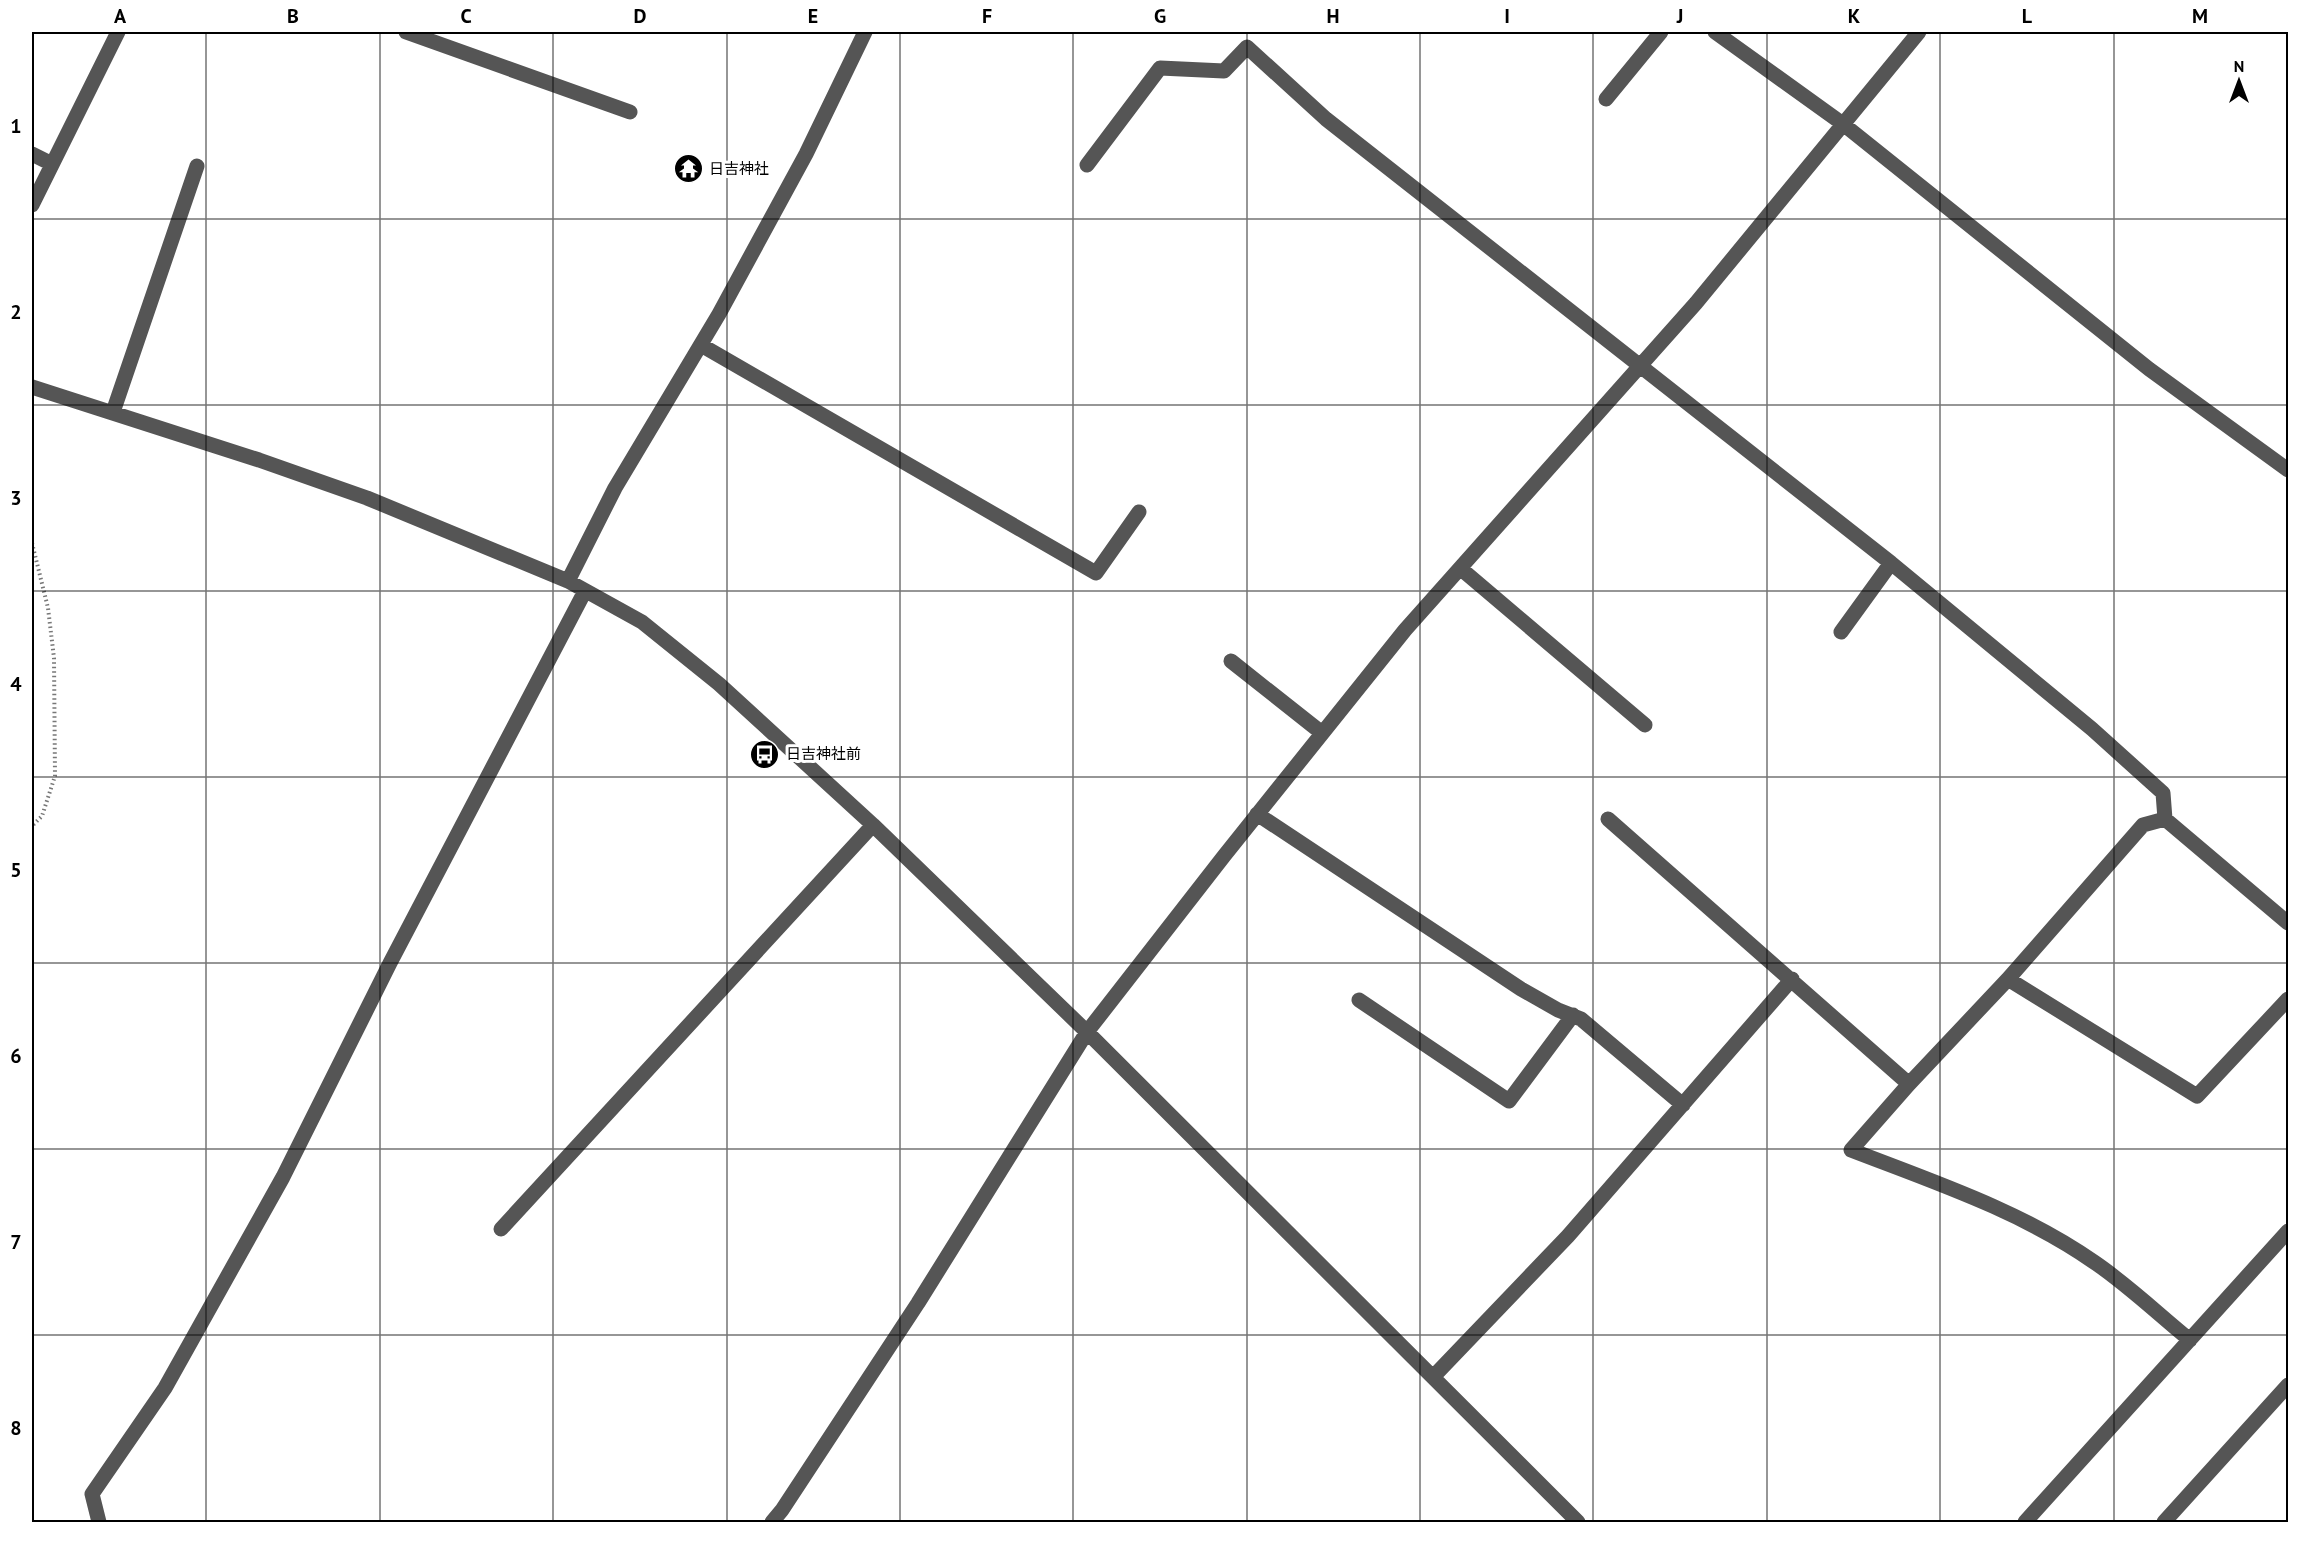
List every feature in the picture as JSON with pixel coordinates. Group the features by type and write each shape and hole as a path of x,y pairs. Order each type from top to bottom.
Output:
{"street":[{"path":"32,205 118,32"},
{"path":"406,32 630,112"},
{"path":"568,581 615,488 701,345 806,154 865,32"},
{"path":"1606,99 1661,32"},
{"path":"1715,32 1843,124 2149,369 2289,470"},
{"path":"772,1522 783,1510 918,1303 1087,1032 1257,814 1405,630 1696,303 1919,32"},
{"path":"1087,165 1160,68 1224,71 1247,47 1326,119 1891,563 2092,729 2163,793 2165,819 2289,923"},
{"path":"32,154 52,164"},
{"path":"113,412 197,166"},
{"path":"701,345 1096,573 1139,512"},
{"path":"32,387 367,498 568,581 642,622 719,684 873,825 1087,1032 1578,1522"},
{"path":"1841,632 1891,563"},
{"path":"1461,568 1645,725"},
{"path":"99,1522 92,1494 165,1388 283,1177 390,963 585,591"},
{"path":"1231,661 1322,734"},
{"path":"1257,814 1521,989 1581,1019 1683,1105"},
{"path":"1608,819 1909,1084"},
{"path":"2165,819 2143,825 2008,980 1909,1084 1851,1150 1962,1192 2017,1218 2094,1262 2190,1340"},
{"path":"501,1229 873,825"},
{"path":"1433,1377 1568,1236 1792,979"},
{"path":"2008,980 2197,1096 2289,999"},
{"path":"1359,1000 1509,1101 1573,1016"},
{"path":"2025,1522 2289,1231"},
{"path":"2164,1522 2289,1385"}],"path":[{"path":"32,543 48,608 54,658 55,776 42,816 32,826"}],"place":[{"name":"日吉神社","path":"688,169"},
{"name":"日吉神社前","path":"765,754"}]}
